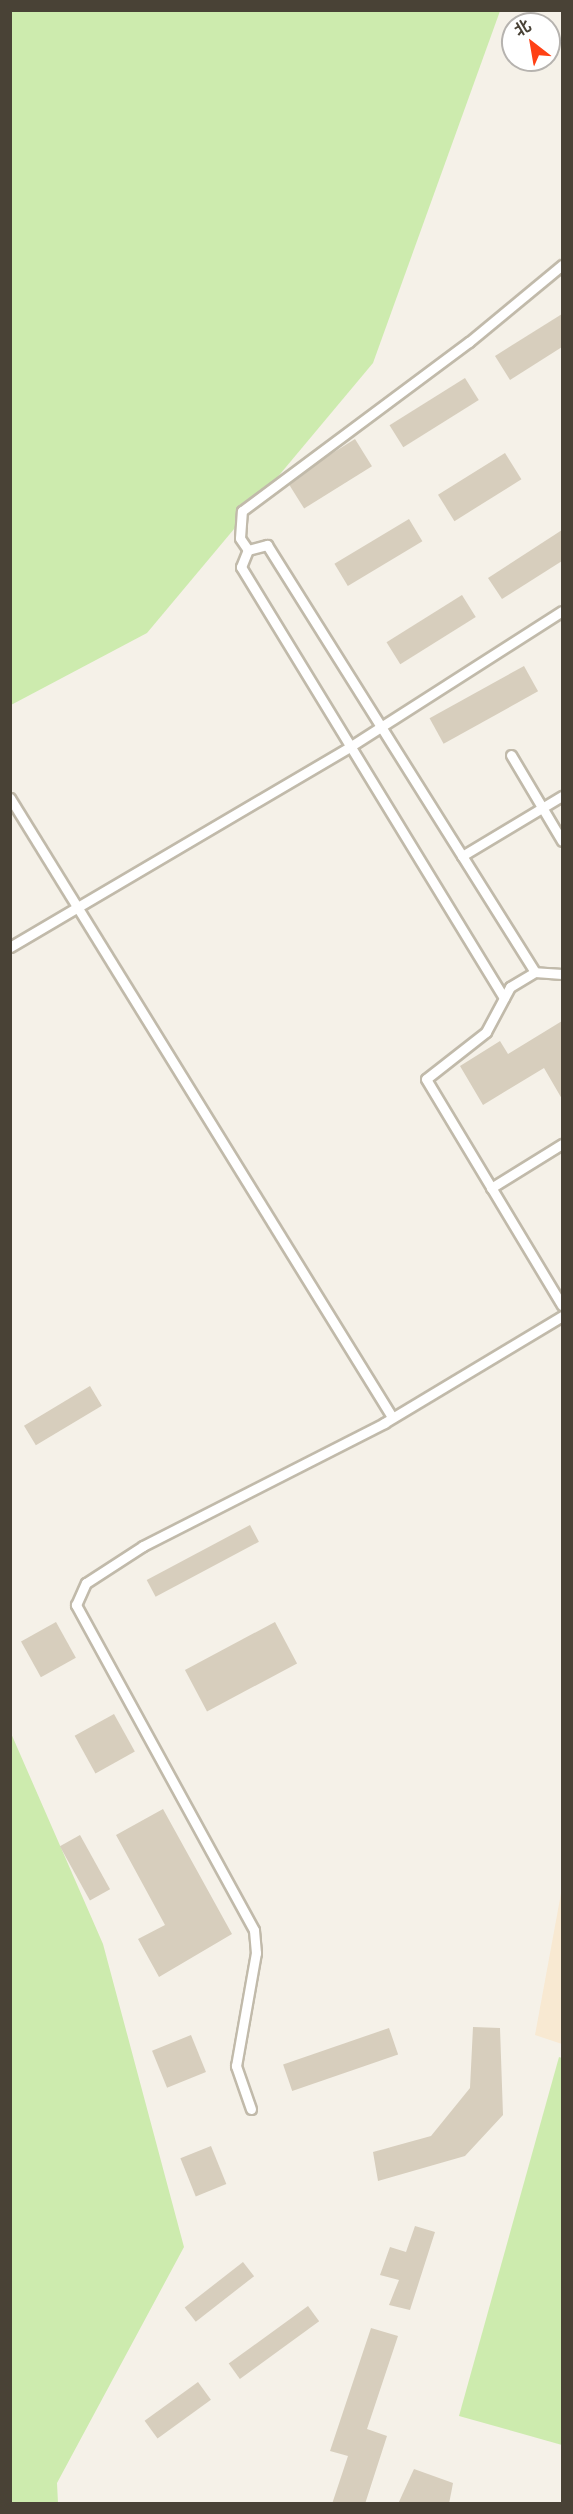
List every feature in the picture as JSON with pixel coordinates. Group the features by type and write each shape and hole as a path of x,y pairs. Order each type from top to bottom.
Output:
{"lane":[{"path":"248,550 240,538 242,511 469,342 562,265"},
{"path":"248,550 267,545 535,972"},
{"path":"248,550 242,567 504,998"},
{"path":"10,947 351,746 380,725 562,611"},
{"path":"511,755 562,841"},
{"path":"462,856 562,796"},
{"path":"10,798 392,1417"},
{"path":"562,974 535,972 510,987 486,1032 426,1079 562,1305"},
{"path":"492,1188 562,1144"},
{"path":"251,2109 236,2066 256,1953 254,1930 76,1605 86,1583 142,1546 392,1417 562,1317"}],"shaded area":[{"path":"562,1888 562,2044 535,2035"}],"green space":[{"path":"11,11 500,11 373,363 147,633 11,705"},
{"path":"10,1731 103,1944 184,2247 57,2483 58,2503 11,2503"},
{"path":"559,2057 562,2058 562,2445 459,2416"}],"building":[{"path":"562,314 562,347 510,380 495,356"},
{"path":"465,378 479,400 403,447 390,425"},
{"path":"355,439 372,466 304,509 287,481"},
{"path":"505,453 521,479 454,521 438,495"},
{"path":"409,519 422,541 348,586 334,564"},
{"path":"562,530 562,561 502,599 488,578"},
{"path":"462,595 476,617 400,664 387,642"},
{"path":"524,666 538,691 444,744 430,718"},
{"path":"562,1021 562,1099 544,1068 483,1105 460,1066 500,1041 508,1054"},
{"path":"90,1386 102,1406 36,1445 24,1426"},
{"path":"250,1525 259,1542 156,1597 147,1580"},
{"path":"56,1622 76,1658 41,1677 21,1641"},
{"path":"275,1622 297,1663 207,1711 185,1670"},
{"path":"114,1714 135,1752 95,1773 75,1736"},
{"path":"163,1809 232,1934 159,1977 138,1939 165,1925 116,1835"},
{"path":"80,1835 110,1889 90,1900 60,1846"},
{"path":"473,2027 500,2028 503,2115 465,2156 378,2181 373,2152 431,2136 470,2088"},
{"path":"389,2028 398,2054 292,2091 283,2064"},
{"path":"191,2035 206,2072 167,2088 152,2051"},
{"path":"211,2146 226,2184 196,2196 180,2158"},
{"path":"415,2226 435,2232 410,2310 389,2305 399,2280 380,2275 390,2247 406,2252"},
{"path":"243,2262 254,2276 196,2322 185,2308"},
{"path":"308,2306 319,2321 240,2379 229,2364"},
{"path":"371,2328 398,2336 367,2429 387,2436 365,2504 332,2504 348,2456 330,2451"},
{"path":"198,2382 211,2400 158,2439 145,2421"},
{"path":"414,2469 453,2483 449,2504 398,2504"}]}
